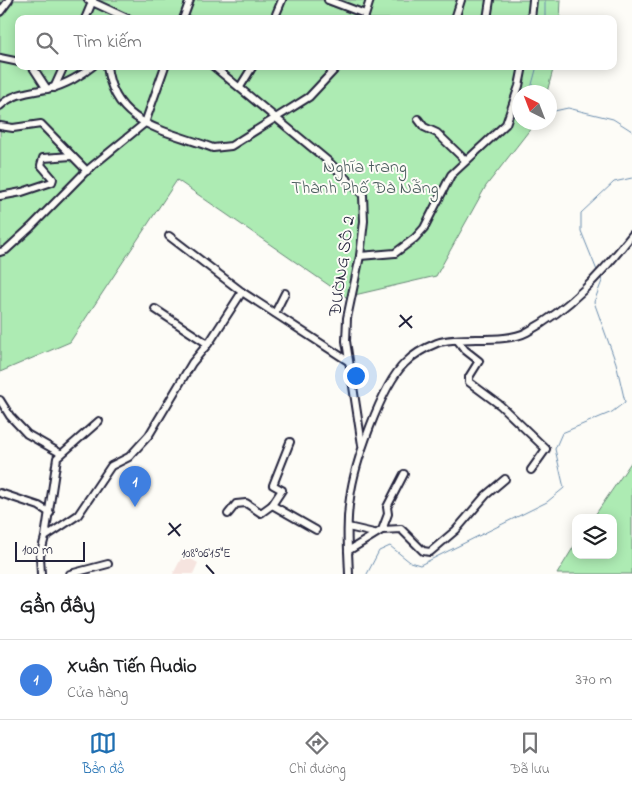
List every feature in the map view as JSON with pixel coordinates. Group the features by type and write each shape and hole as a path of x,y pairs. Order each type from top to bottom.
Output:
{"street":[{"path":"0,12 9,0"},
{"path":"184,15 190,0"},
{"path":"276,15 282,0"},
{"path":"328,0 360,15"},
{"path":"365,15 370,0"},
{"path":"456,15 460,0"},
{"path":"488,15 490,0"},
{"path":"531,15 532,0"},
{"path":"86,15 91,1 121,15"},
{"path":"0,58 15,61"},
{"path":"34,70 46,89"},
{"path":"54,88 62,70"},
{"path":"0,106 10,98 54,88 86,70"},
{"path":"108,70 109,82 119,102 138,121 213,148 231,146 317,91 335,70"},
{"path":"0,252 6,250 31,227 87,170 146,123 164,70"},
{"name":"ĐƯỜNG SỐ 2","path":"218,70 276,117 363,195 364,221 360,256 347,318 348,361 355,389 362,448"},
{"path":"240,86 250,70"},
{"path":"360,256 395,253 415,238 424,228 452,175 465,160 506,124 519,86 522,70"},
{"path":"418,119 424,127 437,133 465,160"},
{"path":"0,126 13,128 41,124 87,170"},
{"path":"0,196 22,192 52,182 53,179 41,165 43,158 72,156"},
{"path":"349,574 348,527 354,473 362,448 392,379 405,362 438,343 526,333 573,300 605,268 632,235"},
{"path":"169,236 242,292 348,361"},
{"path":"41,574 39,562 46,537 78,515 111,466 129,457 149,435 192,363 208,344 242,292"},
{"path":"275,314 285,292"},
{"path":"155,309 208,344"},
{"path":"458,341 465,350 479,361 469,377 471,384 500,405 546,449 531,470"},
{"path":"0,400 24,431 60,453"},
{"path":"44,546 56,463 60,453 99,421"},
{"path":"228,514 236,504 246,503 261,513 272,505 282,490 273,484 290,442"},
{"path":"382,530 388,514 387,506 404,474"},
{"path":"348,551 382,530 401,529 423,550 430,552 456,530 486,495 505,479"},
{"path":"0,492 39,506 50,513"},
{"path":"272,505 316,530"},
{"path":"348,527 374,533"},
{"path":"70,574 91,572 108,564"}],"shaded area":[{"path":"183,555 198,563 193,574 173,574"}],"green space":[{"name":"Nghĩa trang Thành Phố Đà Nẵng","path":"0,0 561,0 560,15 15,15 15,70 553,70 549,85 512,85 512,130 530,130 486,186 436,276 346,297 177,180 70,342 0,372"},
{"path":"632,461 632,574 557,574 572,550 572,559 617,559 617,514 596,514"}],"waterway":[{"path":"545,0 545,15"},
{"path":"532,85 536,70"},
{"path":"557,110 568,108 613,119 632,131"},
{"path":"598,273 581,231 581,213 614,182 632,178"},
{"path":"367,574 379,551 390,546 410,562 420,565 547,502 564,488 555,449 562,433 612,412 625,402 616,363 594,302 602,281 600,276"}],"place":[{"name":"Xuân Tiến Audio","path":"135,507"}]}
